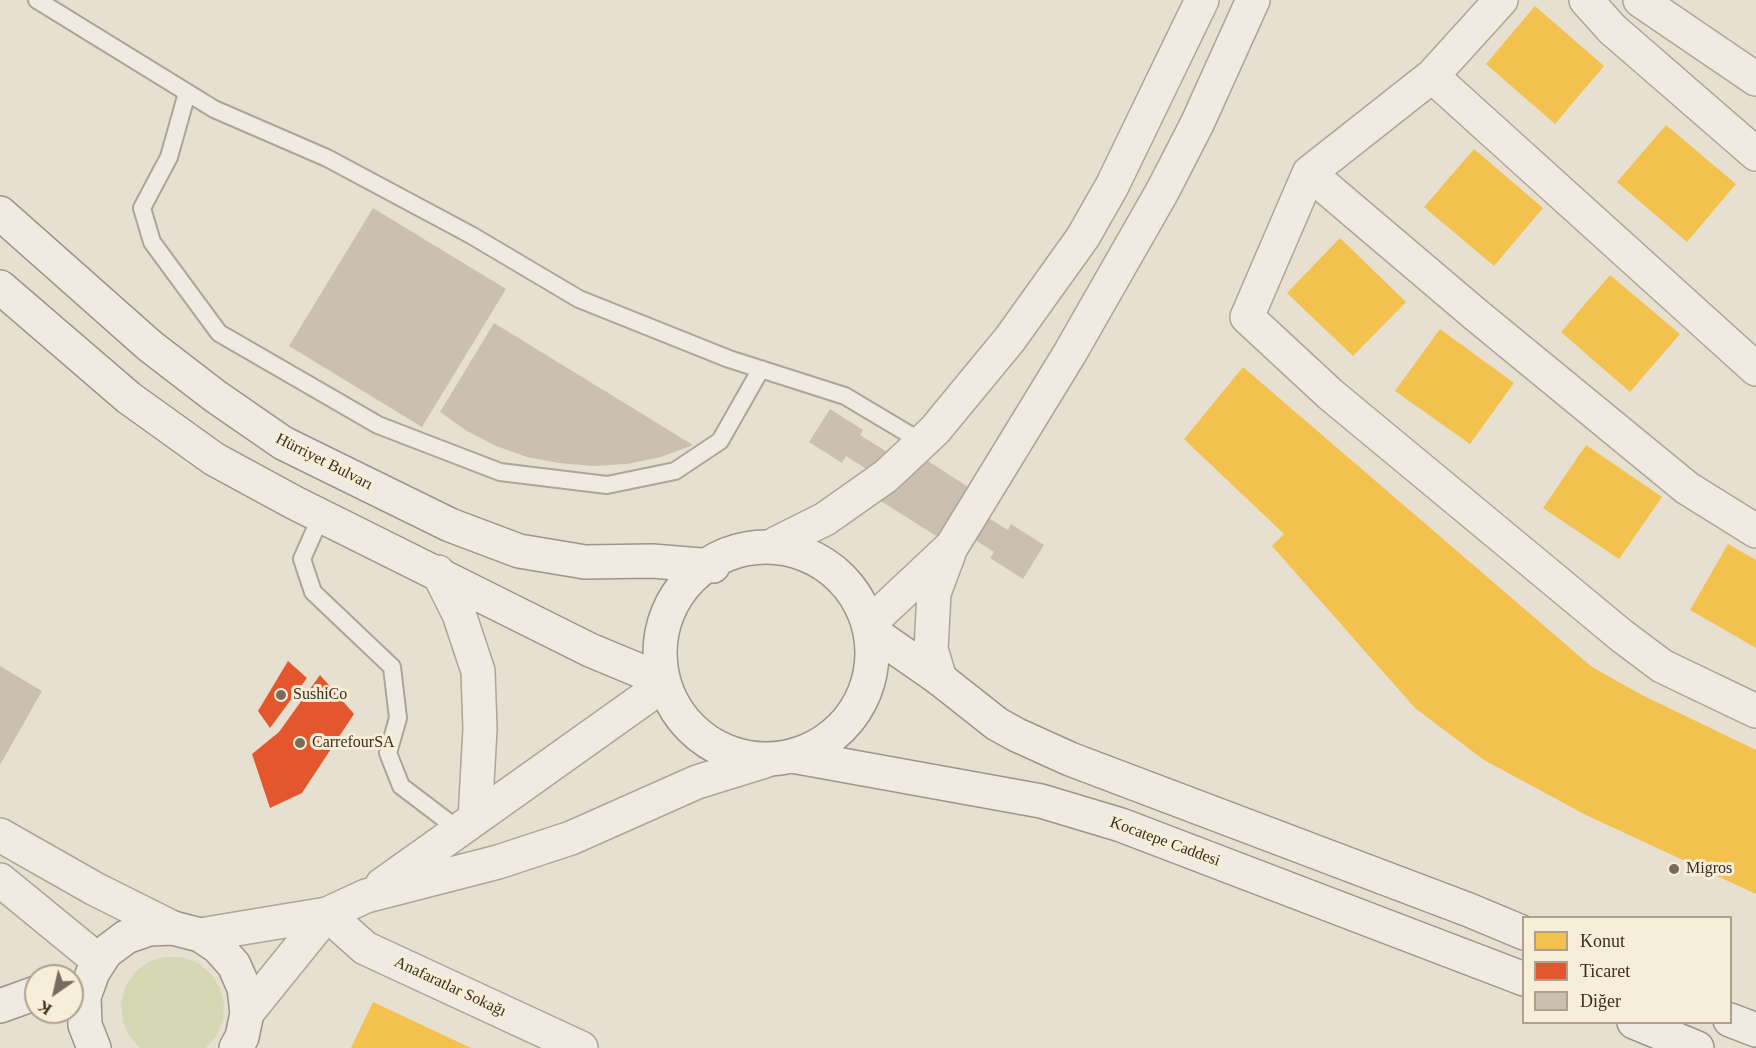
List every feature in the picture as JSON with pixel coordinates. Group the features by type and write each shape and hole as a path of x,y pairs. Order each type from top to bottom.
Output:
{"street":[{"path":"779,758 738,758 713,748 698,737 673,710 662,682 659,657 662,630 673,605 690,583 713,566 741,553 775,544 825,519 886,476 922,442 1010,339 1083,237 1112,186 1202,0"},
{"path":"940,679 931,649 934,593 952,546 1070,353 1162,192 1197,124 1253,0"},
{"path":"1501,0 1432,75 1309,173 1247,318 1330,394 1622,636 1662,666 1756,711"},
{"path":"1586,0 1612,29 1756,154"},
{"path":"1640,0 1756,79"},
{"path":"1432,75 1756,369"},
{"path":"1309,173 1475,314 1687,488 1756,531"},
{"name":"Hürriyet Bulvarı","path":"0,213 150,346 225,403 283,442 450,525 519,551 585,562 652,561 713,566"},
{"path":"0,286 129,398 214,459 321,516 438,572 590,650 662,682"},
{"path":"94,1048 85,1024 84,997 88,971 106,952 126,937 149,929 186,931 327,914 366,896 498,862 571,838 697,782 817,745 838,727 860,697 870,673 871,627 861,600 847,579 828,562 803,549 775,544"},
{"path":"871,627 952,546"},
{"path":"438,572 459,615 478,670 480,729 467,824"},
{"path":"871,627 997,724 1070,759 1522,932"},
{"path":"366,896 662,682"},
{"name":"Kocatepe Caddesi","path":"779,758 1041,801 1121,825 1522,978"},
{"path":"0,835 95,890 218,947 234,965 244,988 243,1036"},
{"path":"0,880 88,971"},
{"path":"243,1036 327,914"},
{"name":"Anafaratlar Sokağı","path":"327,914 365,948 581,1048"},
{"path":"0,1006 24,997"},
{"path":"1732,1020 1756,1030"},
{"path":"1637,1024 1697,1048"}],"lane":[{"path":"37,0 214,109 327,158 471,235 579,299 761,369 845,396 922,442"},
{"path":"188,93 169,157 142,208 152,242 219,333 378,425 500,472 607,485 675,471 720,441 761,369"},
{"path":"321,516 302,559 313,592 392,667 398,717 388,753 401,786 467,824"}],"green space":[{"path":"164,957 182,957 198,963 211,974 220,988 224,1004 223,1021 216,1036 206,1048 140,1048 130,1037 123,1022 121,1004 125,987 134,973 148,962"}],"building: Konut":[{"path":"1535,6 1604,66 1555,124 1486,64"},
{"path":"1666,125 1736,184 1687,242 1617,182"},
{"path":"1474,149 1543,208 1494,266 1424,207"},
{"path":"1340,238 1406,302 1353,356 1287,293"},
{"path":"1610,275 1680,334 1630,392 1561,332"},
{"path":"1440,329 1514,383 1470,444 1395,391"},
{"path":"1243,367 1592,667 1642,695 1756,750 1756,894 1586,815 1484,760 1415,708 1272,546 1284,534 1184,439"},
{"path":"1586,445 1662,497 1619,559 1543,508"},
{"path":"1728,544 1756,560 1756,648 1690,610"},
{"path":"373,1002 471,1048 351,1048"}],"building: Ticaret":[{"name":"SushiCo","path":"288,661 307,678 270,728 258,711"},
{"name":"CarrefourSA","path":"320,675 354,714 302,793 270,808 252,754 279,732"}],"building: Diğer":[{"path":"373,208 506,289 422,427 289,346"},
{"path":"494,323 693,445 661,457 627,464 593,466 527,457 496,446 467,431 440,412"},
{"path":"830,409 863,430 860,435 900,460 908,448 976,492 968,505 1008,530 1011,524 1044,545 1023,579 990,558 994,552 954,527 944,541 876,498 887,482 846,456 842,463 809,442"},
{"path":"0,666 42,691 0,765"}],"place":[{"name":"SushiCo","path":"281,695"},
{"name":"CarrefourSA","path":"300,743"},
{"name":"Migros","path":"1674,869"}]}
